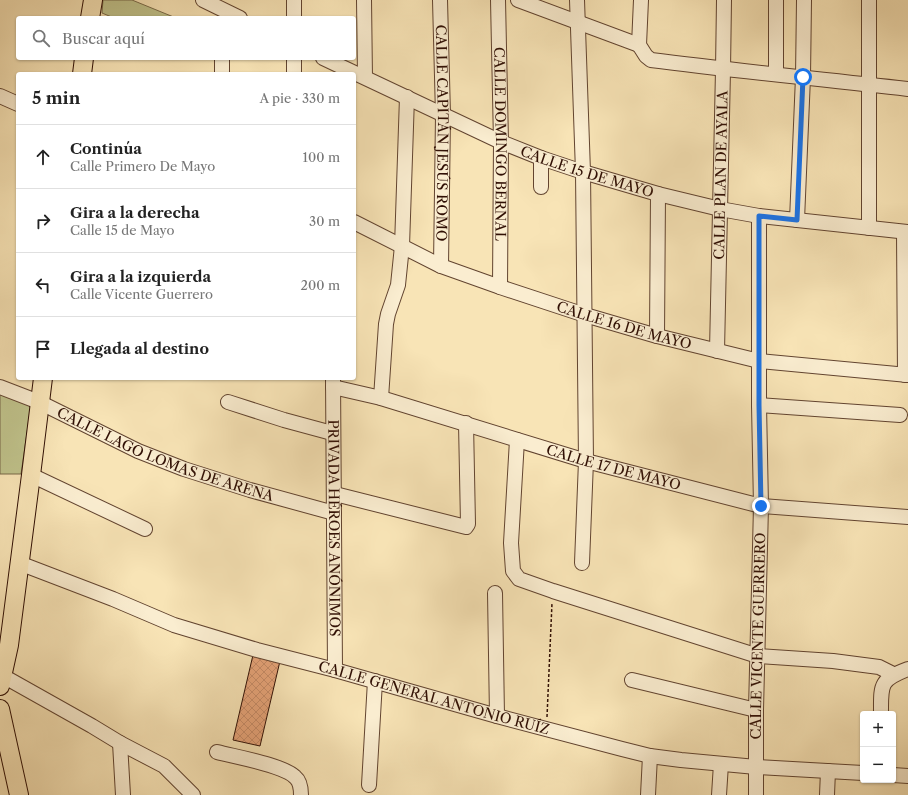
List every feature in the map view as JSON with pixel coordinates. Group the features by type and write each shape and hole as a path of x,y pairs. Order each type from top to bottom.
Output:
{"main road":[{"path":"90,16 93,0"},
{"path":"82,72 84,60"},
{"path":"1,681 4,640 19,563 42,380"},
{"path":"0,708 19,795"}],"street":[{"path":"203,0 236,16"},
{"path":"294,0 294,16"},
{"path":"357,75 364,0"},
{"name":"CALLE CAPITÁN JESÚS ROMO","path":"440,0 443,115 441,266"},
{"name":"CALLE DOMINGO BERNAL","path":"498,0 501,142 500,287"},
{"path":"518,0 639,45"},
{"path":"577,0 583,172 585,315 586,461 582,563"},
{"path":"641,0 639,45 646,56 651,60 723,70 776,74 908,89"},
{"name":"CALLE PLAN DE AYALA","path":"717,351 724,0"},
{"path":"776,0 776,74"},
{"path":"797,220 803,77 804,0"},
{"path":"869,0 869,228"},
{"path":"222,60 222,72"},
{"path":"294,60 294,72"},
{"name":"CALLE 15 DE MAYO","path":"327,60 351,72"},
{"name":"CALLE 15 DE MAYO","path":"357,75 501,142 541,158 658,194 720,209 759,216 906,232"},
{"path":"0,96 16,103"},
{"path":"380,398 387,319 398,285 402,246 407,97"},
{"path":"541,158 541,187"},
{"path":"657,336 658,194"},
{"name":"CALLE VICENTE GUERRERO","path":"756,795 756,710 761,506 758,361 759,216"},
{"name":"CALLE 16 DE MAYO","path":"356,223 441,266 585,315 657,336 758,361 907,375"},
{"path":"906,232 907,375"},
{"name":"CALLE 17 DE MAYO","path":"333,382 380,398 466,423 586,461 761,506 908,517"},
{"name":"PRIVADA HÉROES ANÓNIMOS","path":"333,382 332,434 335,494 335,670"},
{"name":"CALLE LAGO LOMAS DE ARENA","path":"0,387 39,402 138,451 184,469 257,492 334,513"},
{"path":"228,402 332,434"},
{"path":"759,405 900,415"},
{"path":"335,494 464,527 468,526 466,423"},
{"path":"517,440 511,543 513,571 519,579 758,656 833,661 879,667 893,674"},
{"path":"31,476 144,529"},
{"name":"CALLE GENERAL ANTONIO RUÍZ","path":"19,563 113,599 174,625 257,650 335,670 547,730 650,756 756,767 860,773"},
{"path":"495,593 497,716"},
{"path":"881,711 882,687 893,674 908,669"},
{"path":"632,680 756,710"},
{"path":"1,681 92,726 120,743 164,766 193,795"},
{"path":"369,785 375,682"},
{"path":"120,743 123,795"},
{"path":"217,752 278,768 291,774 297,778 301,795"},
{"path":"648,795 650,756"},
{"path":"719,795 721,764"},
{"path":"827,795 828,771"},
{"path":"896,775 908,776"}],"path":[{"path":"547,730 553,591"}],"green space":[{"path":"103,0 132,0 171,16 109,16 102,13"},
{"path":"0,392 31,405 21,474 0,474"}],"building":[{"path":"253,655 280,661 260,746 233,740"}],"route":[{"path":"761,506 759,405 759,216 797,220 803,77"}]}
